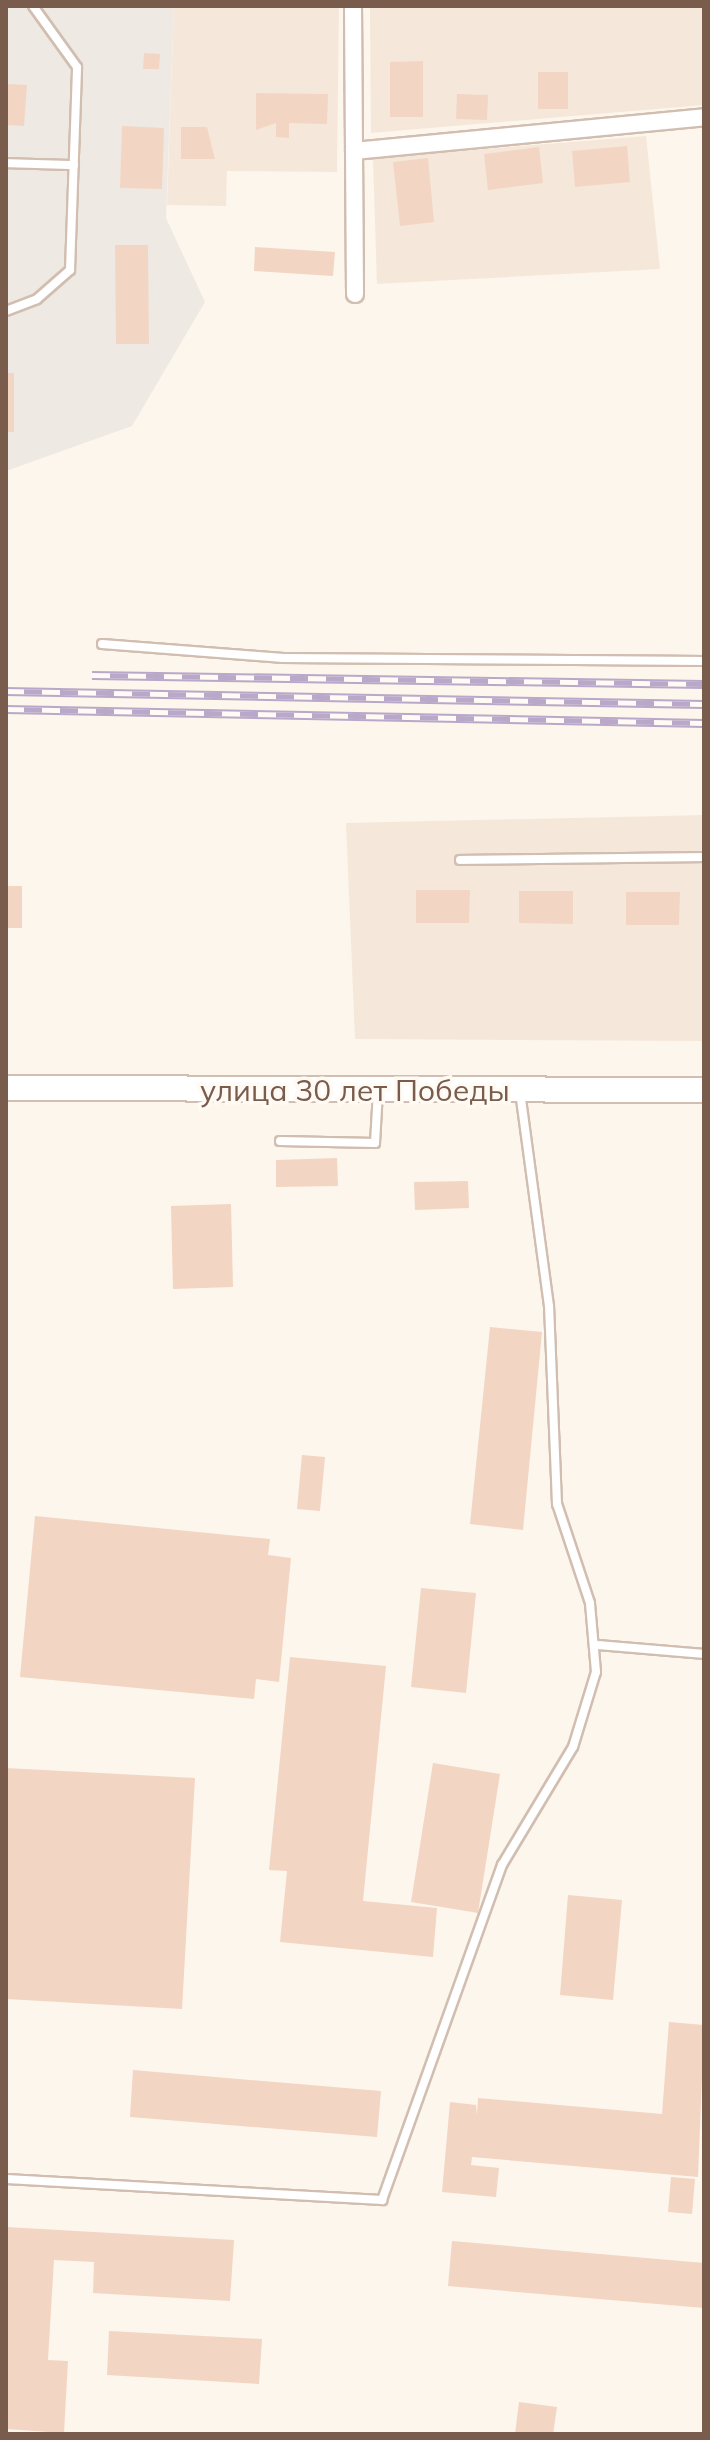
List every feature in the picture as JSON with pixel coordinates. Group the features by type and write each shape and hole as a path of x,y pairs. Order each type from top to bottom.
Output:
{"main road":[{"name":"улица 30 лет Победы","path":"6,1088 704,1090"}],"street":[{"path":"353,6 355,294"},
{"path":"354,151 704,117"}],"lane":[{"path":"6,311 37,299 70,270 77,67 33,6"},
{"path":"6,163 74,165"},
{"path":"102,644 283,658 704,661"},
{"path":"460,860 704,857"},
{"path":"280,1141 375,1143 378,1090"},
{"path":"6,2179 382,2200 502,1865 573,1747 599,1645 557,1504 549,1306 520,1090"},
{"path":"599,1645 704,1654"}],"shaded area":[{"path":"6,6 174,6 166,218 205,302 132,426 6,471"},
{"path":"174,6 339,6 337,172 227,171 226,206 167,205"},
{"path":"370,6 704,6 704,105 371,133"},
{"path":"646,136 660,269 377,284 373,158"},
{"path":"704,815 704,1041 355,1039 346,823"}],"building":[{"path":"144,53 160,54 159,69 143,69"},
{"path":"423,61 423,117 390,117 390,62"},
{"path":"538,72 568,72 568,109 538,109"},
{"path":"6,84 27,85 24,126 6,125"},
{"path":"256,93 328,94 327,124 289,123 289,138 276,137 276,123 256,130"},
{"path":"457,94 488,95 487,120 456,119"},
{"path":"122,126 164,128 162,189 120,188"},
{"path":"181,127 207,127 215,159 181,159"},
{"path":"627,146 630,182 575,187 572,151"},
{"path":"539,147 543,183 488,190 484,154"},
{"path":"428,158 434,222 400,226 393,162"},
{"path":"115,245 148,245 149,344 116,344"},
{"path":"255,247 335,252 333,276 254,271"},
{"path":"6,373 14,373 14,432 6,432"},
{"path":"6,886 22,886 22,928 6,928"},
{"path":"416,890 470,890 469,923 416,923"},
{"path":"519,891 573,891 573,924 519,923"},
{"path":"626,892 680,892 679,925 626,925"},
{"path":"337,1158 338,1186 276,1187 276,1160"},
{"path":"468,1181 469,1208 415,1210 414,1182"},
{"path":"231,1204 233,1287 173,1289 171,1206"},
{"path":"490,1327 542,1332 523,1530 470,1524"},
{"path":"302,1455 325,1457 320,1511 297,1509"},
{"path":"35,1516 270,1539 268,1555 291,1558 279,1682 256,1679 254,1699 20,1677"},
{"path":"421,1588 476,1593 466,1693 411,1687"},
{"path":"290,1657 386,1666 363,1901 437,1908 433,1957 280,1942 287,1871 269,1870"},
{"path":"433,1763 500,1774 478,1913 411,1902"},
{"path":"6,1768 195,1778 182,2009 6,1999"},
{"path":"568,1895 622,1900 613,2000 560,1995"},
{"path":"669,2022 704,2025 698,2177 472,2157 471,2165 499,2168 496,2197 442,2192 450,2102 476,2105 477,2115 478,2098 662,2114"},
{"path":"133,2070 381,2091 377,2137 130,2117"},
{"path":"671,2177 695,2179 692,2214 668,2212"},
{"path":"6,2227 234,2240 230,2301 93,2293 94,2262 54,2260 48,2360 68,2361 64,2433 6,2429"},
{"path":"452,2241 704,2263 704,2308 448,2286"},
{"path":"109,2331 262,2339 259,2384 107,2375"},
{"path":"519,2402 557,2407 553,2434 515,2434"}],"railway":[{"path":"92,675 704,684"},
{"path":"6,691 704,704"},
{"path":"6,709 704,723"}]}
